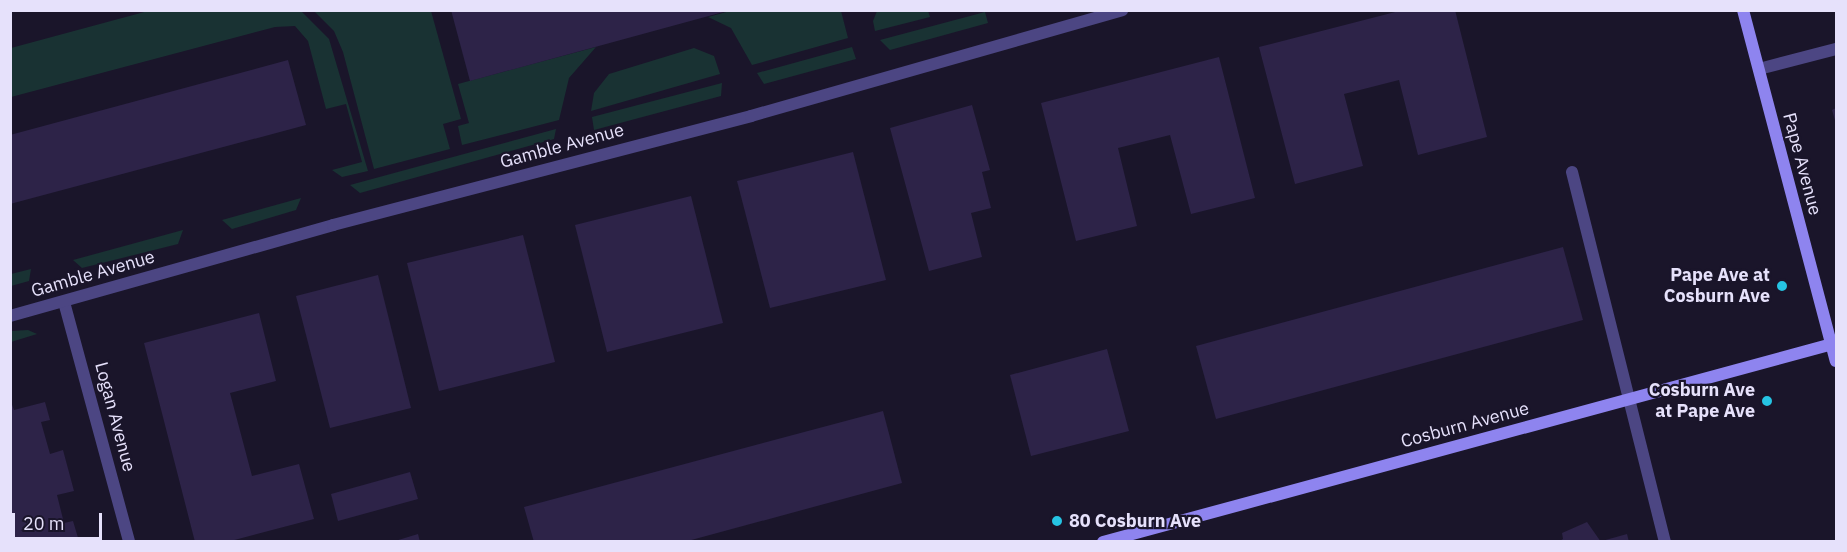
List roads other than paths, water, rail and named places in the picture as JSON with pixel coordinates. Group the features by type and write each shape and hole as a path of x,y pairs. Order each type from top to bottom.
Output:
{"street":[{"name":"Gamble Avenue","path":"10,316 1122,10"},
{"name":"Pape Avenue","path":"1743,10 1834,343 1836,361"},
{"path":"1758,69 1836,49"},
{"path":"1572,172 1665,542"},
{"name":"Logan Avenue","path":"64,302 129,542"},
{"name":"Cosburn Avenue","path":"1103,542 1834,343"}],"place":[{"name":"Pape Ave at Cosburn Ave","path":"1782,286"},
{"name":"Cosburn Ave at Pape Ave","path":"1767,401"},
{"name":"80 Cosburn Ave","path":"1057,521"}]}
